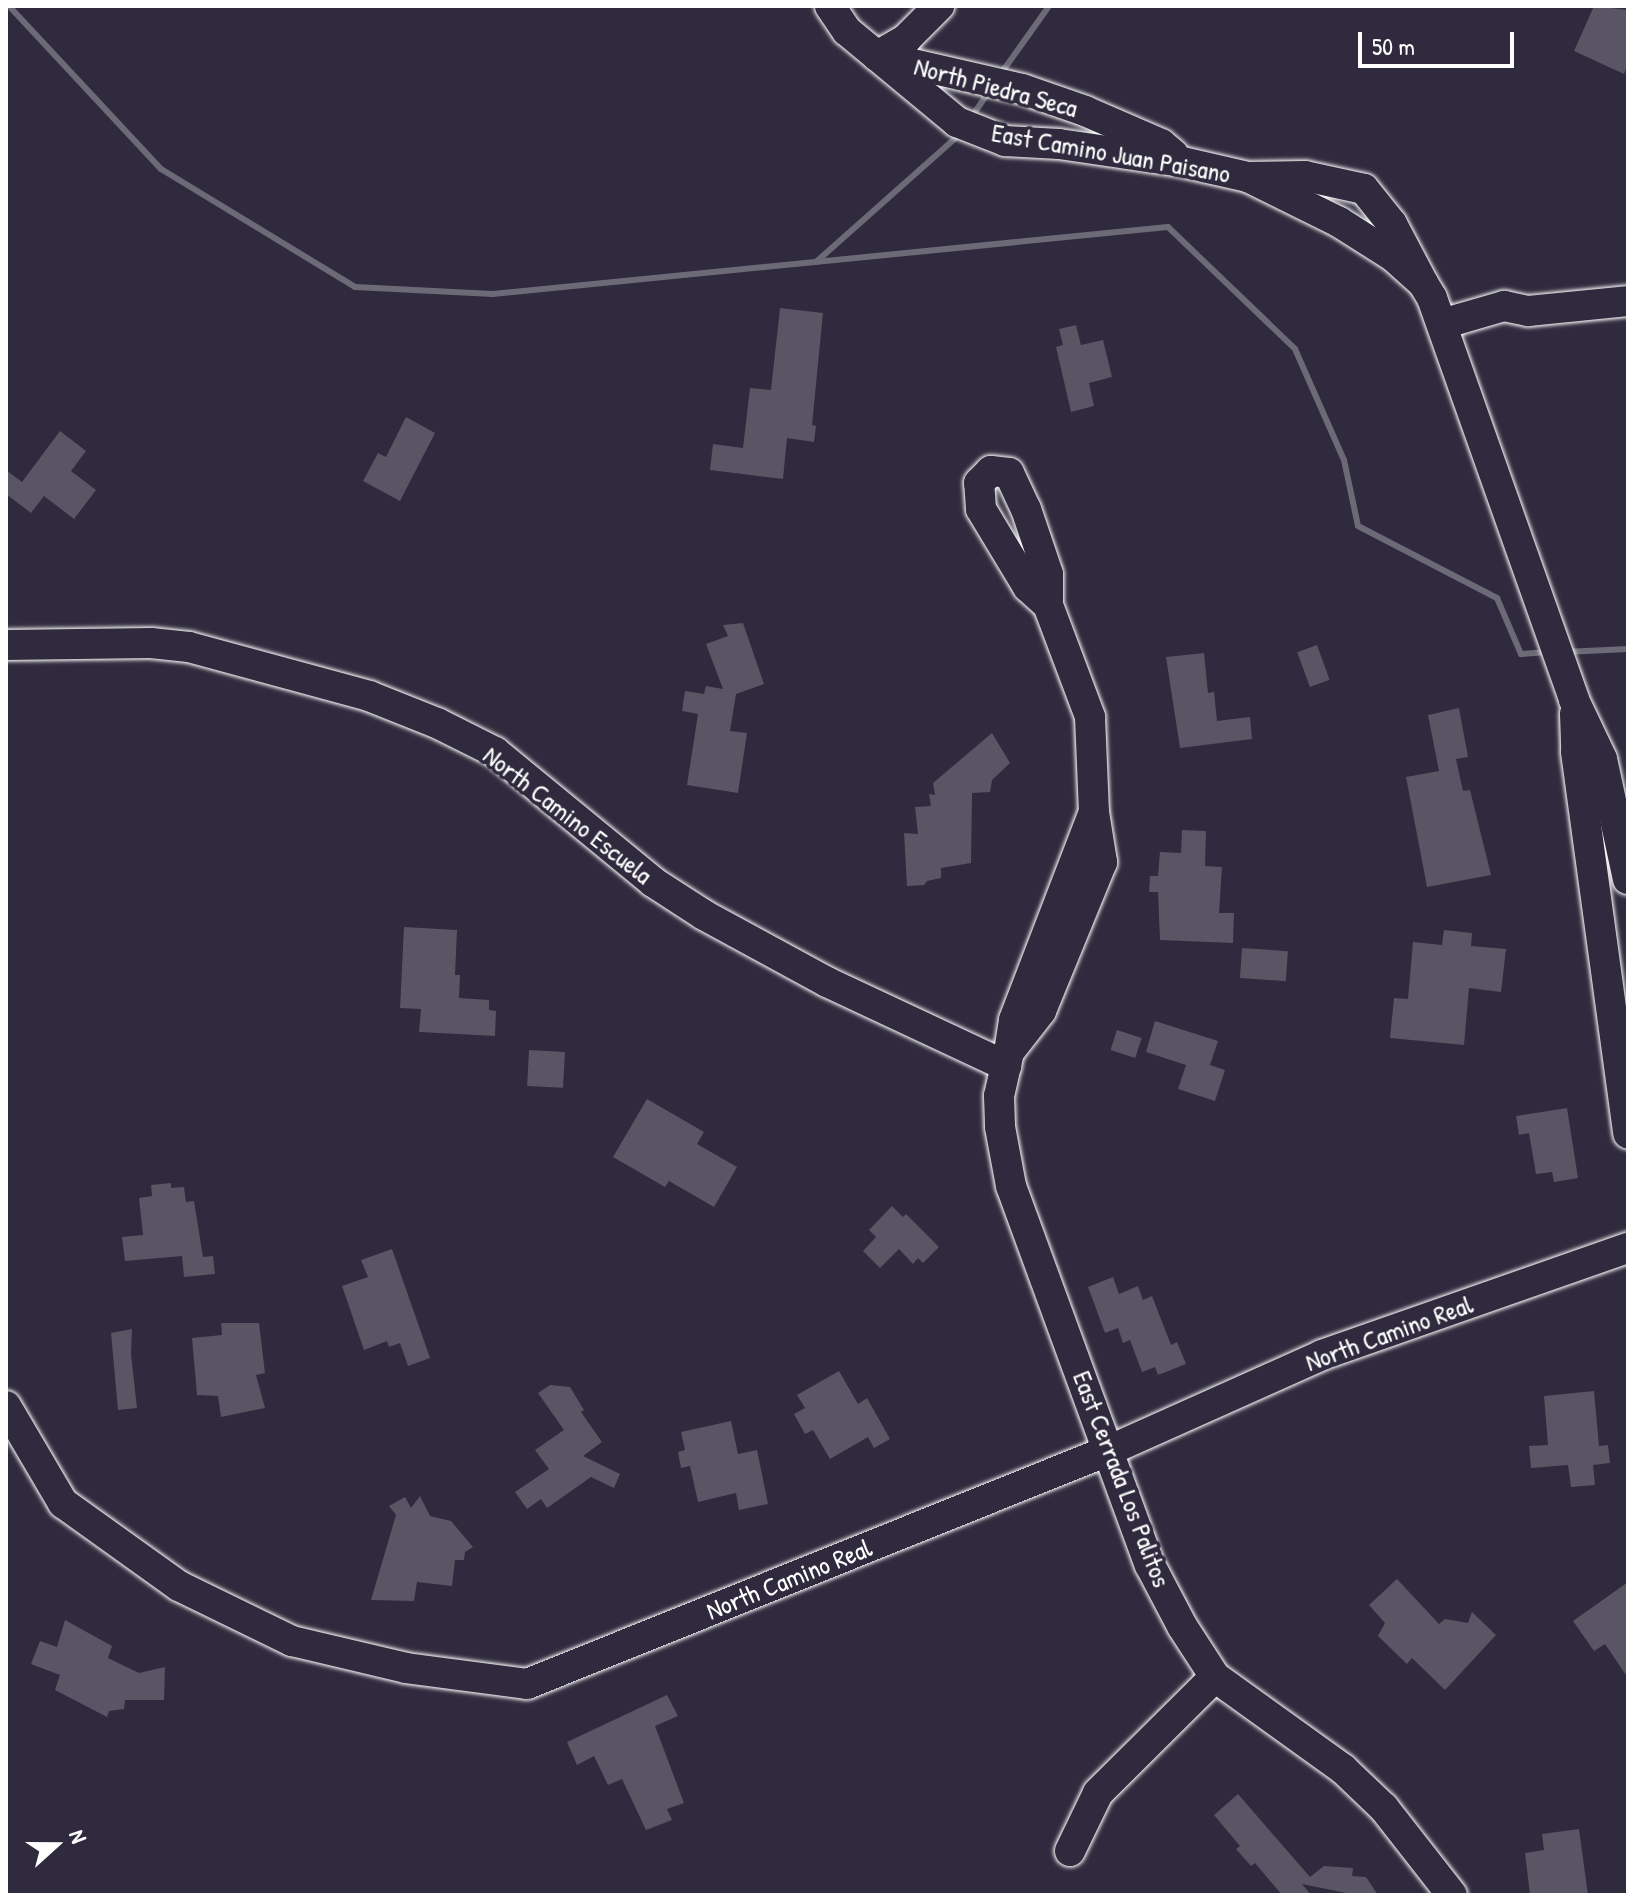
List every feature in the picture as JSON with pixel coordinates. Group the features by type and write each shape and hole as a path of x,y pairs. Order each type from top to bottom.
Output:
{"street":[{"name":"East Camino Juan Paisano","path":"830,6 847,31 957,122 1005,141 1059,144 1182,162 1248,177 1339,222 1394,257 1423,283"},
{"name":"North Piedra Seca","path":"877,56 906,39 939,6"},
{"name":"North Piedra Seca","path":"877,56 1022,89 1073,106 1161,144 1182,162"},
{"name":"East Camino Juan Paisano","path":"1248,177 1305,176 1364,189 1392,224 1442,324 1574,700 1602,759 1628,879"},
{"path":"1442,324 1504,306 1528,311 1628,301"},
{"name":"East Cerrada Los Palitos","path":"1048,605 1090,717 1094,812 1014,1020 999,1096 1000,1127 1011,1186 1150,1565 1182,1626 1215,1677 1343,1769 1393,1818 1452,1895"},
{"name":"North Camino Escuela","path":"6,645 137,643 189,647 369,696 437,723 495,752 653,882 704,915 815,977 1008,1059"},
{"name":"East Camino Juan Paisano","path":"1574,700 1576,752 1628,1133"},
{"name":"North Camino Real","path":"6,1406 63,1503 179,1586 292,1641 406,1668 527,1684 1110,1450 1322,1355 1628,1248"},
{"path":"1070,1851 1098,1793 1215,1677"}],"building":[{"path":"1594,6 1628,10 1628,64 1624,74 1574,51"},
{"path":"780,308 823,313 812,425 816,426 814,442 787,438 783,479 710,470 713,444 743,448 750,388 771,390"},
{"path":"1076,325 1081,345 1103,340 1112,377 1089,383 1094,406 1071,412 1056,347 1063,345 1059,329"},
{"path":"406,417 435,433 400,501 363,481 378,453 386,457"},
{"path":"60,431 86,451 71,471 96,490 74,519 44,496 31,513 6,494 6,470 22,482"},
{"path":"743,623 764,684 736,694 730,731 747,733 738,793 687,785 698,714 682,711 685,691 704,694 706,686 723,689 706,644 728,636 723,625"},
{"path":"1317,645 1330,680 1310,687 1297,652"},
{"path":"1204,653 1208,693 1214,692 1217,721 1250,717 1252,739 1180,748 1166,657"},
{"path":"1459,708 1468,757 1456,759 1463,791 1470,790 1491,875 1427,887 1406,777 1439,771 1428,715"},
{"path":"992,733 1010,763 992,780 990,792 972,793 971,863 941,868 941,878 927,881 924,885 907,886 904,833 918,834 915,807 931,806 929,794 935,795 933,783"},
{"path":"1182,830 1206,831 1205,866 1222,867 1219,913 1234,913 1233,943 1160,940 1158,892 1149,892 1150,876 1158,876 1160,852 1181,853"},
{"path":"404,927 457,930 455,975 460,975 459,998 489,1000 489,1010 496,1011 495,1036 419,1032 421,1009 400,1008"},
{"path":"1444,930 1472,933 1471,946 1506,949 1501,992 1469,988 1464,1045 1390,1038 1394,998 1408,999 1413,942 1442,945"},
{"path":"1242,948 1288,951 1286,981 1240,978"},
{"path":"1155,1021 1218,1041 1210,1065 1225,1070 1215,1101 1178,1089 1186,1065 1146,1052"},
{"path":"1117,1030 1142,1038 1135,1058 1111,1050"},
{"path":"529,1050 565,1052 563,1088 527,1086"},
{"path":"647,1099 704,1132 697,1144 737,1167 714,1207 669,1181 665,1187 613,1157"},
{"path":"1567,1108 1578,1178 1554,1182 1552,1172 1536,1174 1529,1133 1519,1135 1516,1116"},
{"path":"171,1183 171,1188 184,1187 186,1202 194,1201 203,1257 213,1256 215,1274 184,1277 182,1256 125,1261 122,1237 143,1235 139,1198 152,1196 151,1185"},
{"path":"892,1206 903,1217 906,1214 939,1247 923,1263 918,1258 913,1264 899,1249 880,1268 863,1251 876,1237 869,1230"},
{"path":"392,1249 430,1358 408,1366 400,1343 389,1347 387,1341 364,1350 342,1286 368,1277 361,1260"},
{"path":"1113,1277 1119,1294 1138,1286 1143,1300 1152,1296 1171,1345 1177,1342 1186,1364 1158,1375 1155,1367 1142,1372 1130,1340 1123,1343 1118,1328 1105,1333 1088,1287"},
{"path":"221,1323 259,1323 265,1373 256,1375 265,1408 221,1417 218,1396 197,1395 192,1338 222,1335"},
{"path":"132,1329 131,1354 137,1408 118,1410 111,1333"},
{"path":"839,1371 858,1404 867,1398 890,1439 874,1448 868,1437 830,1459 813,1430 805,1434 794,1414 805,1408 797,1395"},
{"path":"550,1385 570,1387 584,1410 581,1412 602,1442 583,1456 620,1474 614,1488 591,1477 547,1508 541,1499 527,1509 515,1492 549,1469 535,1450 564,1430 538,1393"},
{"path":"1594,1391 1599,1446 1608,1445 1610,1463 1593,1465 1595,1485 1571,1487 1568,1465 1531,1468 1529,1446 1548,1445 1544,1396"},
{"path":"731,1421 738,1454 757,1450 768,1504 739,1510 736,1493 698,1502 690,1466 681,1468 678,1452 685,1450 681,1432"},
{"path":"420,1496 430,1516 451,1521 473,1547 465,1552 464,1560 455,1560 452,1586 417,1582 414,1601 371,1600 396,1515 389,1506 405,1497 411,1508"},
{"path":"1397,1579 1439,1624 1445,1619 1468,1623 1472,1612 1496,1635 1445,1690 1412,1658 1407,1664 1378,1636 1385,1623 1369,1605"},
{"path":"1628,1582 1628,1678 1605,1644 1594,1651 1573,1621"},
{"path":"65,1620 112,1646 108,1658 139,1673 165,1667 164,1700 125,1700 124,1709 109,1711 107,1717 55,1690 60,1675 31,1664 40,1641 57,1647"},
{"path":"667,1695 678,1716 655,1726 684,1803 667,1809 672,1820 646,1830 622,1779 608,1785 594,1756 577,1765 567,1742"},
{"path":"1238,1794 1310,1877 1324,1866 1353,1868 1352,1876 1366,1877 1378,1895 1356,1895 1302,1884 1311,1895 1282,1895 1255,1863 1251,1866 1236,1849 1240,1846 1214,1815"},
{"path":"1579,1829 1588,1895 1530,1895 1525,1853 1544,1850 1542,1834"}],"waterway":[{"path":"9,6 161,169 355,287 493,294 1168,227 1295,349 1344,460 1358,526 1497,598 1521,654 1549,652"},
{"path":"1000,75 1049,6"},
{"path":"971,118 989,91"},
{"path":"816,262 960,134"},
{"path":"1564,652 1628,649"}]}
